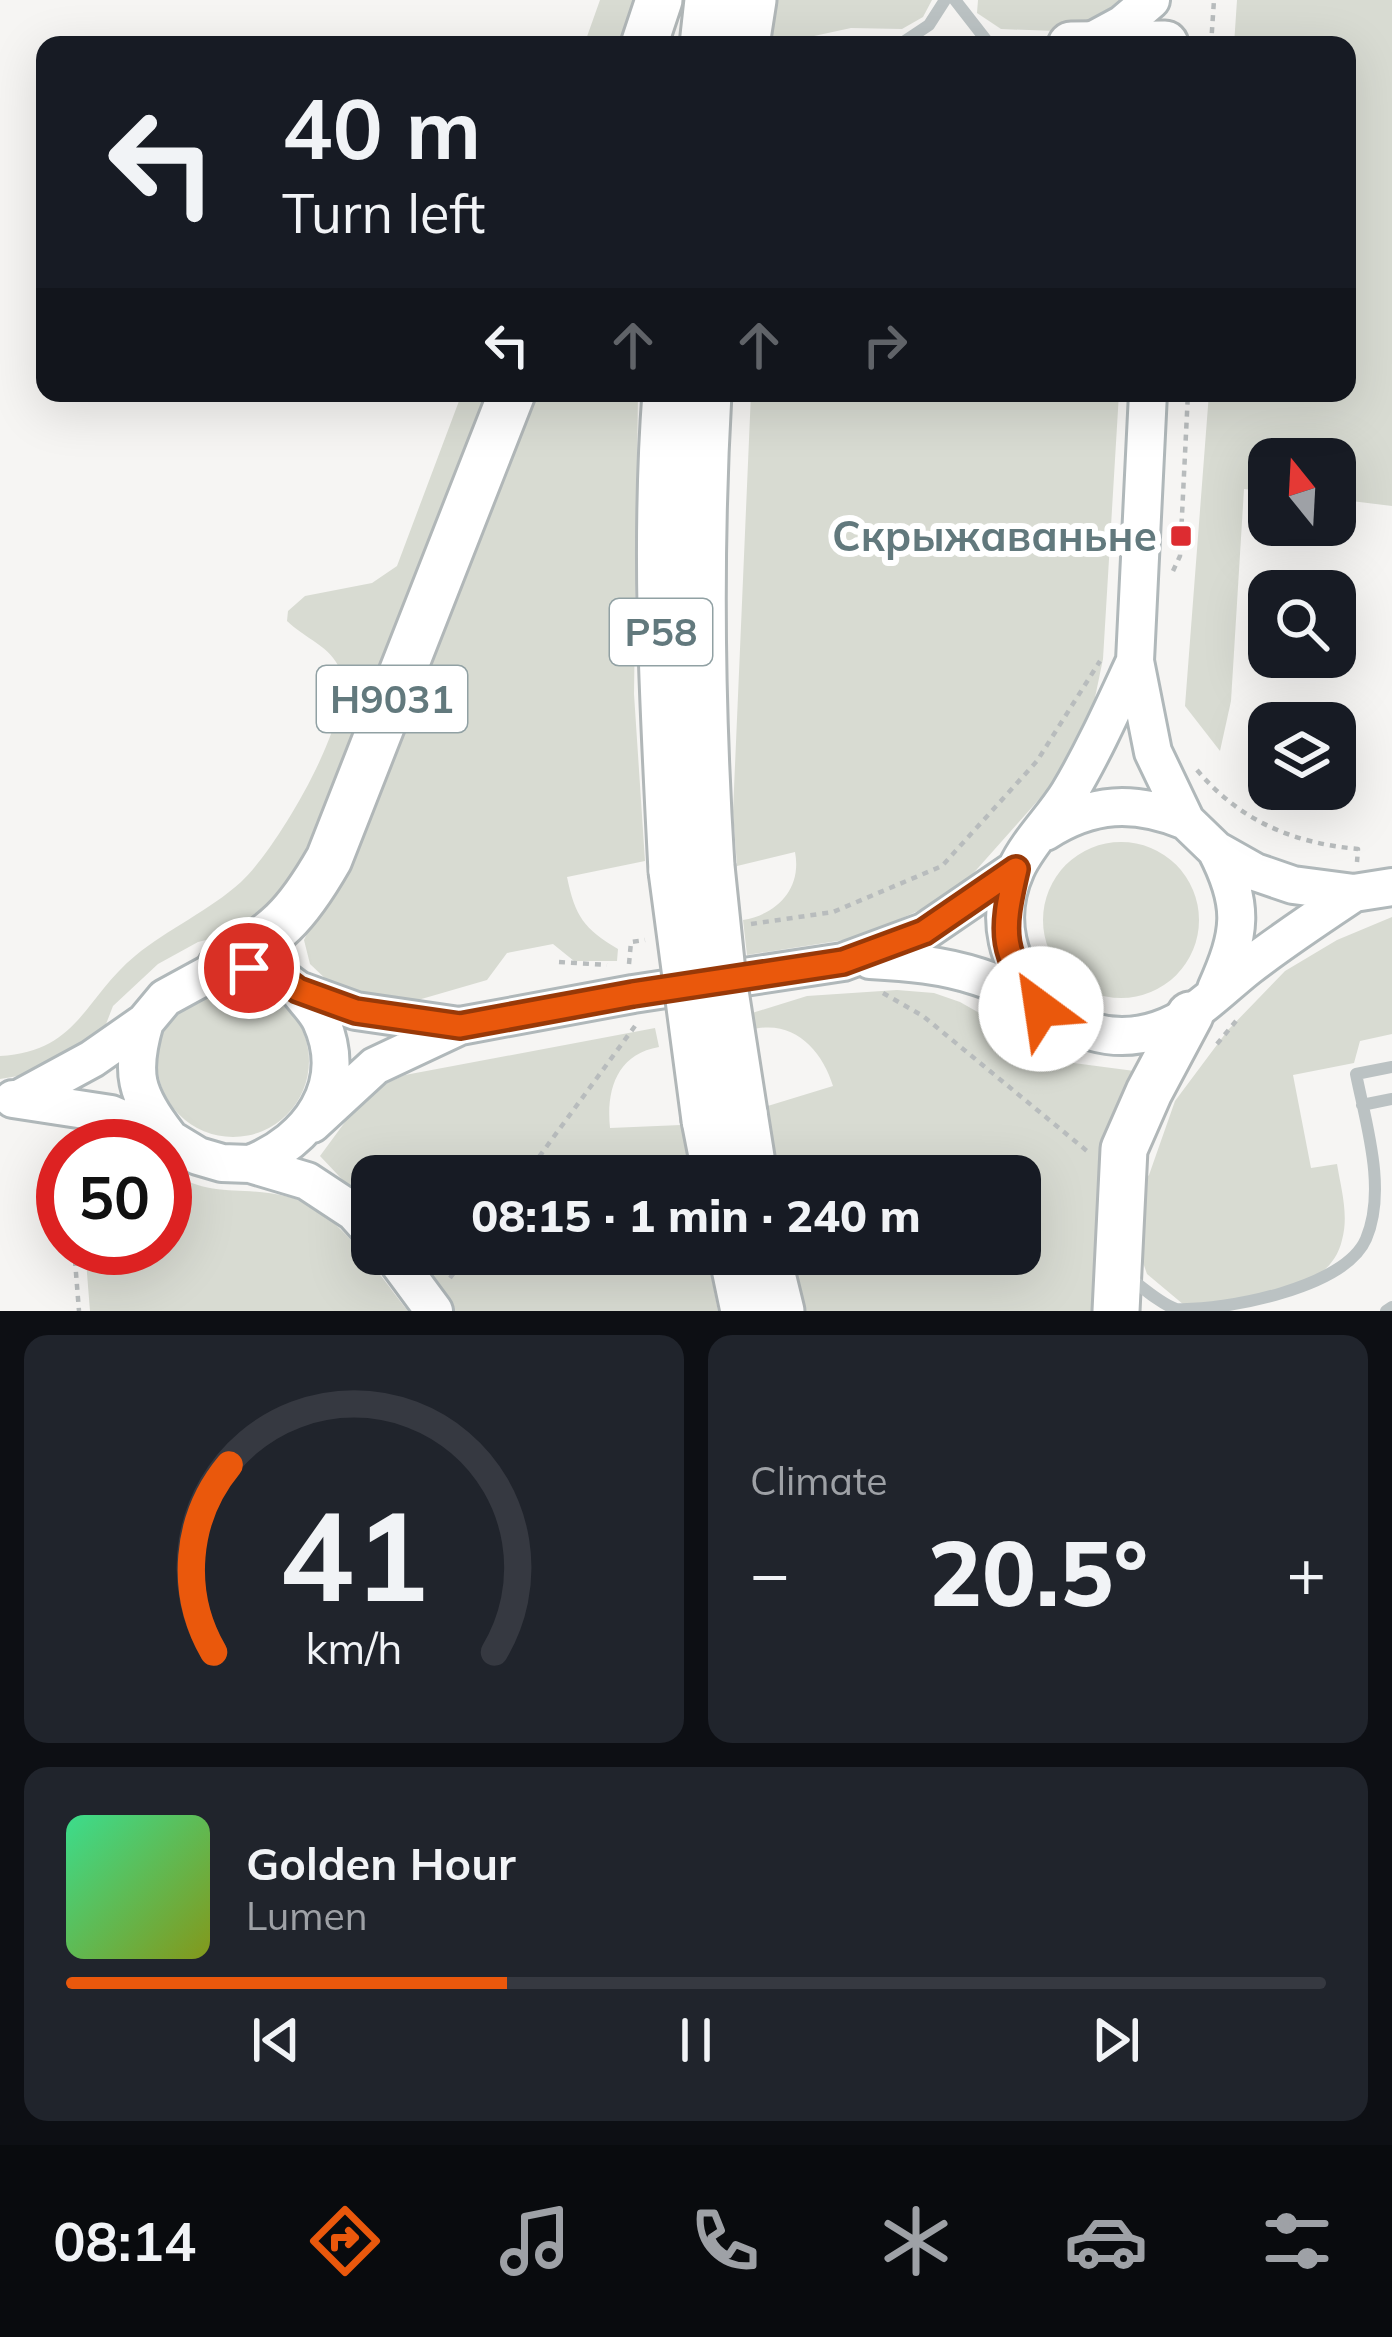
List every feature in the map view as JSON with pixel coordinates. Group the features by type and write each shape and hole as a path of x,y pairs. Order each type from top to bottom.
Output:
{"highway":[{"path":"647,36 658,0"},
{"path":"704,36 708,0"},
{"path":"747,36 753,0"},
{"name":"Н9031","path":"220,968 271,935 302,907 328,859 508,402"},
{"name":"Р58","path":"666,402 660,527 662,666 725,1116 719,1155"},
{"name":"Р58","path":"692,869 703,697 708,402"},
{"path":"1116,1289 1124,1149 1203,1004"},
{"name":"Р58","path":"725,1116 744,1155"},
{"path":"736,1275 744,1311"},
{"path":"772,1275 781,1311"}],"main road":[{"path":"1102,36 1123,25 1150,0"},
{"path":"1166,36 1168,0"},
{"path":"1148,402 1135,661 1153,752 1186,821 1216,850 1255,872 1293,885 1354,893 1392,887"},
{"path":"848,960 924,932 1016,869 1076,780 1135,661"},
{"path":"1037,838 1070,816 1104,805 1153,807 1186,821"},
{"path":"1203,1004 1235,946 1238,909 1216,850"},
{"path":"1016,869 1005,919 1006,947 1018,976 1041,1009"},
{"path":"250,1164 275,1154 375,1066 460,1026 848,960 920,962 983,978 1082,1031 1123,1037 1159,1030 1203,1004 1287,937 1354,893"},
{"path":"220,968 249,968 279,976 298,990 356,1011 460,1026"},
{"name":"Н9031","path":"11,1099 92,1058 145,1022 165,998 220,968"},
{"path":"298,990 320,1020 329,1053 326,1091 312,1124"},
{"path":"145,1022 136,1053 136,1080 144,1106 154,1119"},
{"name":"Н9031","path":"11,1099 123,1119"},
{"name":"Н9031","path":"192,1152 307,1181 351,1210"},
{"path":"415,1275 440,1297"}],"lane":[{"path":"912,36 929,25 945,0"},
{"path":"955,0 983,36"},
{"path":"1116,1289 1176,1309 1218,1310 1315,1288 1366,1242 1373,1215 1372,1157 1357,1074 1392,1066"},
{"path":"1362,1105 1392,1100"}],"path":[{"path":"1212,36 1214,0"},
{"path":"744,926 833,913 942,866 1037,761 1098,661 1135,661"},
{"path":"540,1155 636,1025 629,966 632,942 654,938"},
{"path":"848,960 846,985 872,986 923,1016 1090,1153 1124,1149"},
{"path":"559,962 605,965"},
{"path":"77,1275 80,1311"}],"shaded area":[{"path":"600,0 636,0 625,36 587,36"},
{"path":"771,0 932,0 923,17 902,29 851,28 814,36 765,36"},
{"path":"978,0 1123,0 1114,12 1082,32 1001,29 977,13"},
{"path":"1237,0 1392,0 1392,506 1356,502 1356,438 1248,438 1231,701 1220,751 1185,706 1208,402 1356,402 1356,36 1235,36"},
{"path":"459,402 491,402 319,834 285,902 258,927 198,942 158,964 113,1006 101,1037 36,1073 0,1079 0,1056 26,1052 64,1033 135,956 229,892 256,866 310,782 342,691 336,662 287,621 288,611 305,596 372,583 397,566"},
{"path":"524,402 638,402 634,694 645,861 567,877 578,912 589,928 618,949 617,961 574,961 553,944 507,953 487,980 418,1000 373,1000 330,983 310,964 304,940 343,859"},
{"path":"751,402 1118,402 1103,659 1087,736 1049,788 954,895 857,938 747,955 743,920 767,912 785,897 795,877 795,852 737,866 733,812"},
{"path":"1121,842 1151,848 1176,865 1193,890 1199,920 1193,950 1176,975 1151,992 1121,998 1091,992 1066,975 1049,950 1043,920 1049,890 1066,865 1091,848"},
{"path":"1392,917 1392,1034 1360,1041 1354,1063 1293,1075 1311,1168 1337,1164 1345,1221 1333,1260 1318,1275 1276,1294 1184,1305 1147,1274 1129,1222 1136,1189 1149,1175 1175,1101 1228,1030 1285,971 1337,940"},
{"path":"218,986 248,986 275,997 297,1019 308,1046 308,1076 297,1103 275,1125 248,1136 218,1136 192,1126 192,1119 184,1119 169,1103 158,1076 158,1046 169,1019 191,997"},
{"path":"897,990 934,993 960,1002 1066,1062 1142,1072 1096,1311 803,1311 795,1275 1041,1275 1041,1155 769,1155 761,1108 833,1086 821,1060 803,1040 780,1028 751,1030 749,1014 807,996"},
{"path":"655,1028 659,1047 633,1057 617,1076 610,1100 610,1128 681,1125 687,1155 351,1155 351,1189 320,1156 367,1092 405,1075"},
{"path":"192,1183 271,1193 307,1204 351,1241 351,1275 379,1275 408,1311 90,1311 87,1275 192,1275"},
{"path":"422,1275 711,1275 718,1311 448,1311"}],"place":[{"name":"Скрыжаваньне","path":"1181,536"}],"route":[{"path":"249,968 279,976 298,990 356,1011 460,1026 843,962 924,932 1016,869 1005,919 1006,947 1018,976 1041,1009"}]}
